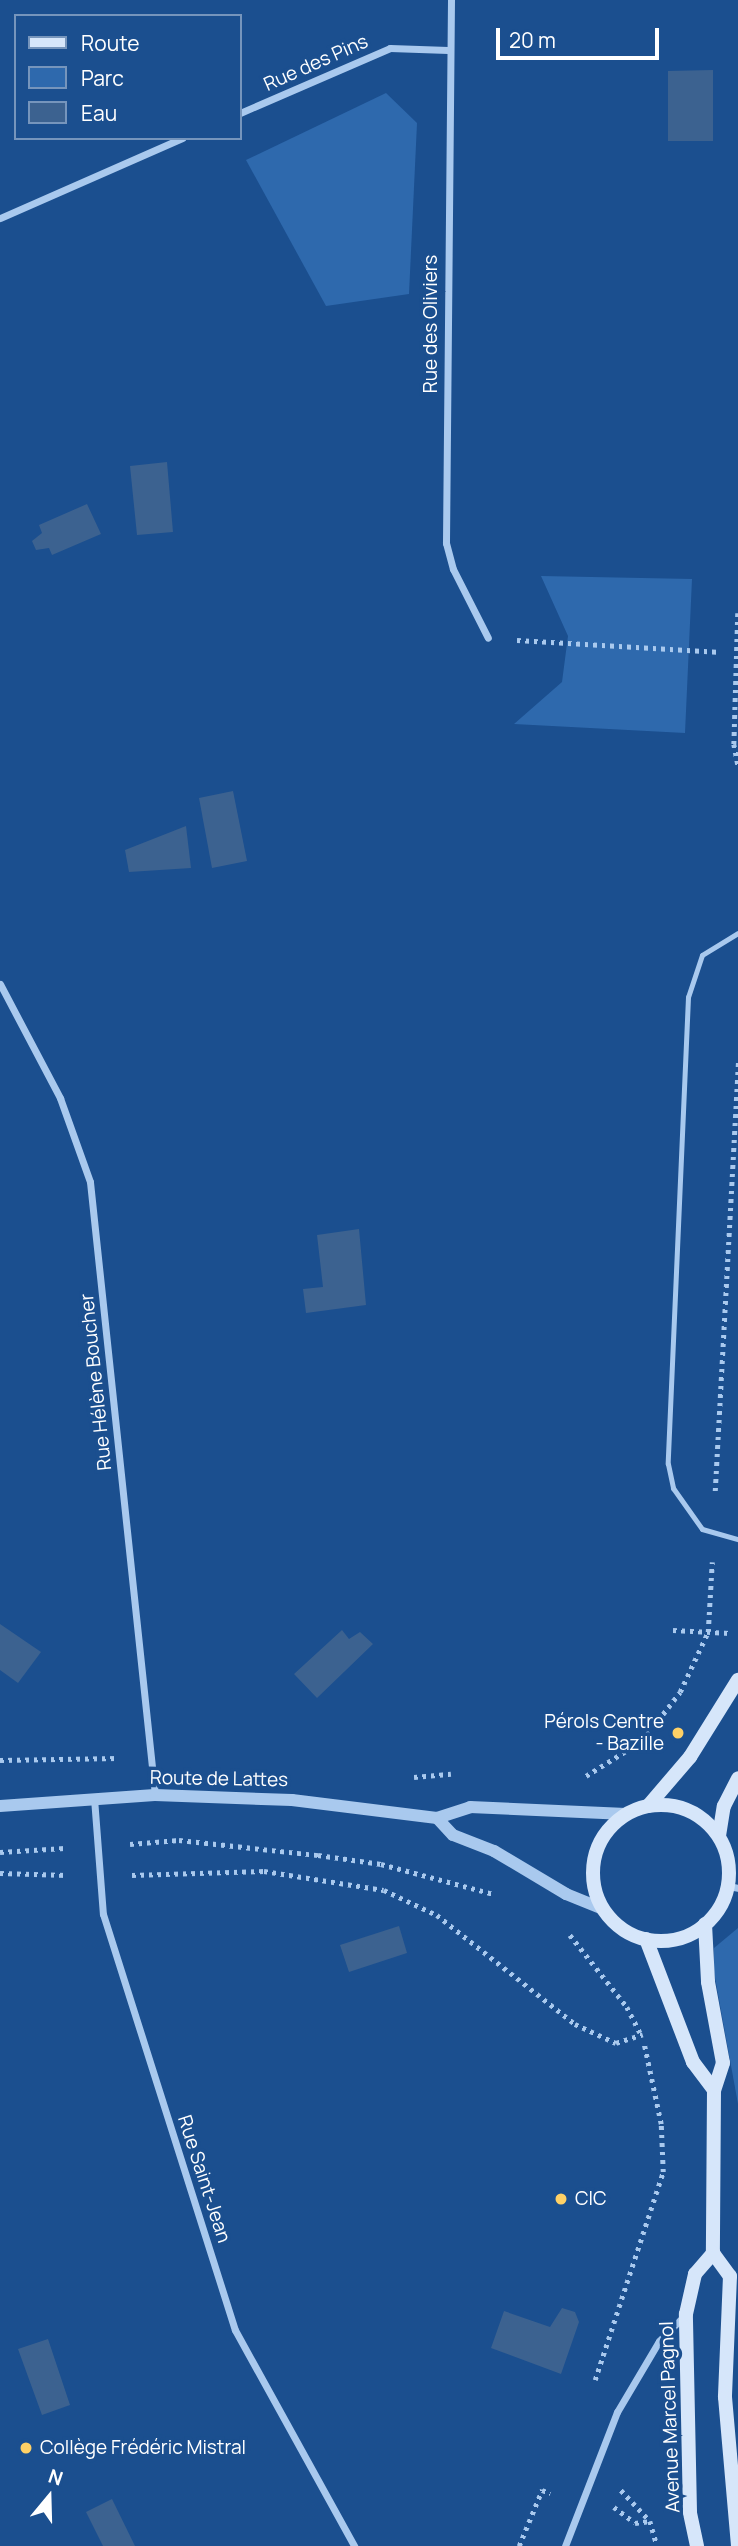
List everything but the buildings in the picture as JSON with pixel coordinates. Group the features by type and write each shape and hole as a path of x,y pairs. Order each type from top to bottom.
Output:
{"main road":[{"path":"648,1806 690,1757 738,1680"},
{"path":"719,1836 724,1806 738,1777"},
{"path":"648,1806 688,1810 719,1836 726,1852 733,1887 720,1908 705,1924 667,1941 646,1939 615,1923 603,1909 593,1868 609,1828 626,1814 648,1806"},
{"path":"705,1924 708,1982 723,2063 715,2090 713,2253 730,2276 738,2546"},
{"path":"646,1939 693,2062 715,2090"},
{"name":"Avenue Marcel Pagnol","path":"696,2546 690,2512 686,2314 695,2274 713,2253"}],"street":[{"name":"Rue des Oliviers","path":"451,0 448,50 446,543 453,569 488,638"},
{"name":"Rue des Pins","path":"242,112 390,48 448,50"},
{"path":"0,218 177,140"},
{"name":"Rue Hélène Boucher","path":"0,984 60,1098 90,1182 155,1795"},
{"name":"Route de Lattes","path":"0,1806 155,1795 292,1800 437,1818"},
{"name":"Rue Saint-Jean","path":"94,1798 103,1914 235,2330 354,2546"},
{"path":"603,1909 566,1894 494,1851 453,1835 437,1818 470,1807 626,1814"},
{"path":"565,2546 617,2412 659,2341 686,2314"}],"lane":[{"path":"738,933 702,955 688,997 668,1464 673,1488 702,1529 738,1539"}],"path":[{"path":"738,613 738,765"},
{"path":"488,638 717,652"},
{"path":"673,1630 730,1633"},
{"path":"0,1852 179,1840 381,1864 503,1896"},
{"path":"0,1873 99,1876 264,1871 384,1889 437,1916 575,2024 616,2043 679,2022"}],"green space":[{"path":"386,93 417,123 409,294 326,306 246,160"},
{"path":"541,576 692,579 685,733 514,724 562,682 568,636"},
{"path":"738,1928 738,2104 714,1972 714,1948"}],"water":[{"path":"713,70 713,141 668,141 668,71"},
{"path":"167,462 173,532 137,535 130,466"},
{"path":"87,504 101,534 52,555 49,548 36,550 32,541 42,533 39,525"},
{"path":"233,791 247,861 212,868 199,798"},
{"path":"186,826 191,868 129,872 125,850"},
{"path":"359,1229 366,1305 306,1313 303,1289 323,1287 317,1235"},
{"path":"0,1624 41,1652 18,1683 0,1670"},
{"path":"342,1630 349,1639 360,1632 373,1644 317,1698 294,1674"},
{"path":"399,1926 407,1953 349,1972 340,1945"},
{"path":"562,2308 575,2312 579,2322 561,2374 491,2348 504,2311 550,2327"},
{"path":"48,2339 70,2405 42,2415 18,2349"},
{"path":"112,2499 135,2546 103,2546 86,2512"}],"place":[{"name":"Pérols Centre - Bazille","path":"678,1733"},
{"name":"CIC","path":"561,2199"},
{"name":"Collège Frédéric Mistral","path":"26,2448"}]}
